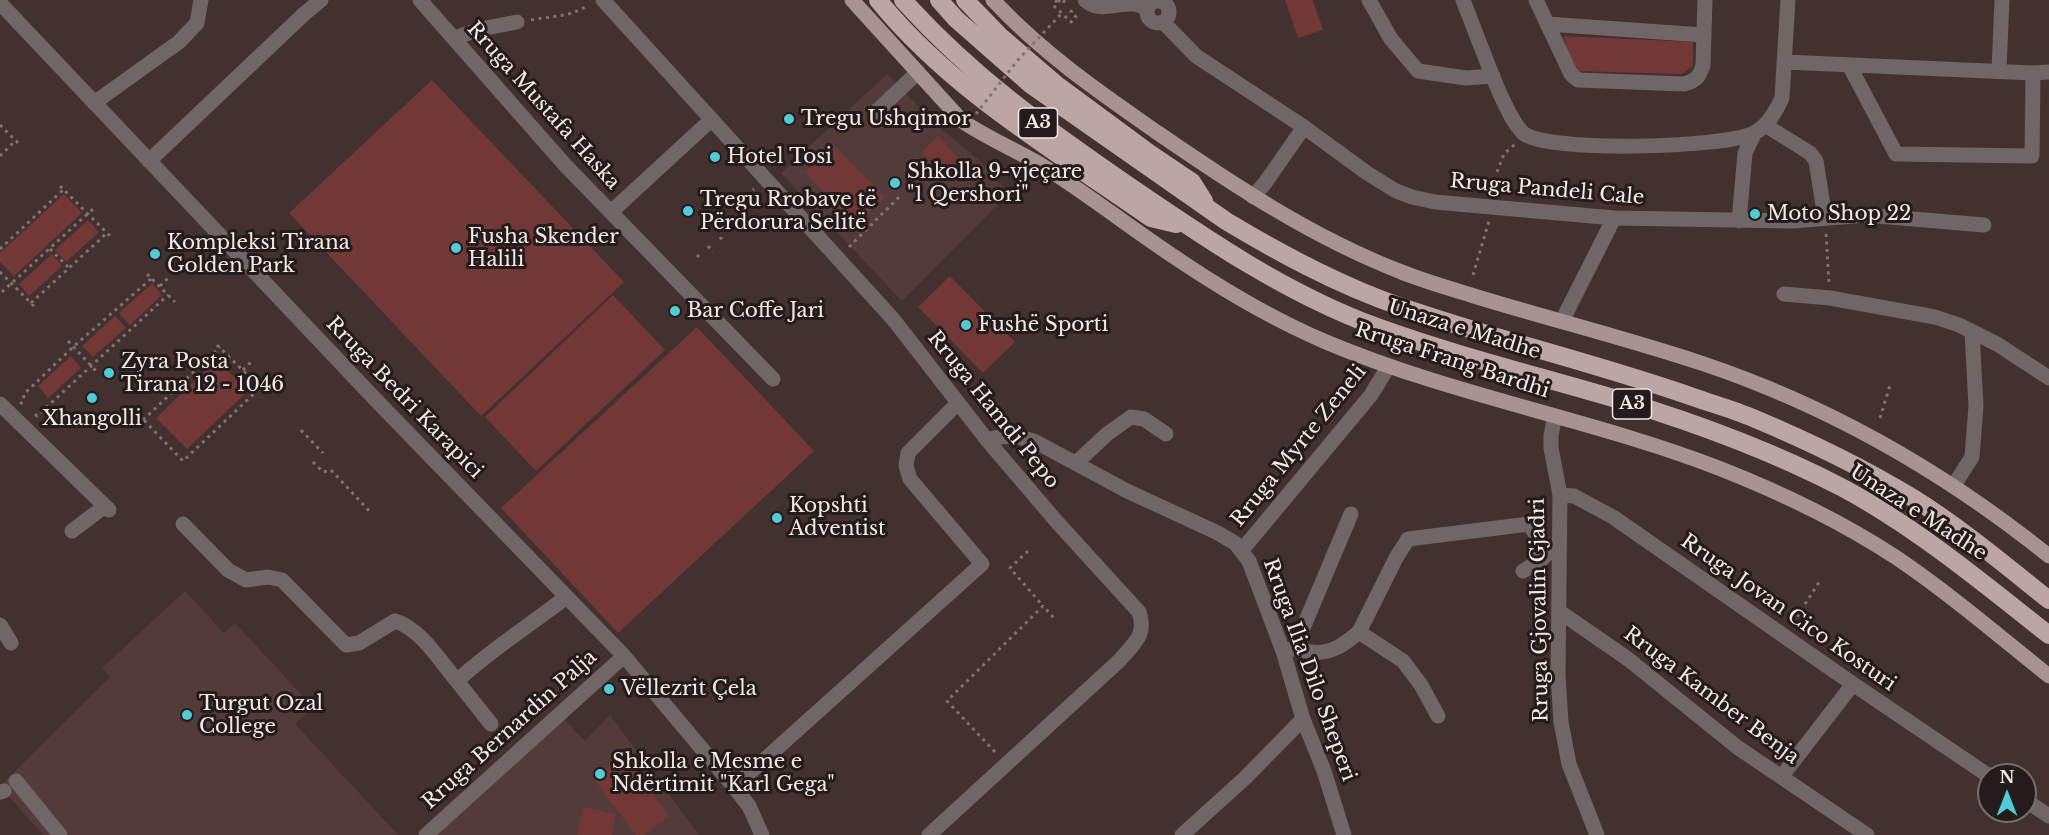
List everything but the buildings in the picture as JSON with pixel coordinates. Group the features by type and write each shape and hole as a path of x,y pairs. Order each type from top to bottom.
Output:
{"highway":[{"path":"878,0 929,53 1013,123 1152,218 1189,227"},
{"name":"Unaza e Madhe","path":"903,0 952,52 1002,96 1220,248 1276,281 1345,315 1378,328 1672,417 1719,433 1790,463 1843,488 1930,543 2049,635"},
{"name":"Unaza e Madhe","path":"939,0 956,19 1030,84 1208,208 1303,264 1396,305 1660,385 1752,417 1822,448 1915,499 2004,563 2049,600"},
{"path":"965,0 1000,36 1057,85 1192,182 1208,208"}],"main road":[{"name":"Rruga Frang Bardhi","path":"852,0 962,121 981,134 1041,165 1217,285 1315,336 1388,367 1658,447 1719,468 1812,508 1896,557 2049,676"},
{"path":"993,0 1039,45 1071,71 1253,197 1327,239 1401,272 1701,363 1783,394 1848,423 1886,444 1954,485 2047,550"}],"street":[{"path":"94,103 179,42 197,23 201,0"},
{"path":"149,160 303,14 321,0"},
{"name":"Rruga Mustafa Haska","path":"420,0 565,165 772,379"},
{"name":"Rruga Hamdi Pepo","path":"603,0 893,319 987,440 1139,612 1143,623 1140,636 1120,660 929,835"},
{"path":"1369,0 1391,39 1418,71 1466,78 1493,76"},
{"path":"1463,0 1512,120 1525,135 1565,145 1684,145 1720,142 1760,130 1810,153 1816,161 1826,218"},
{"path":"1536,0 1571,74 1578,80 1684,84 1694,81 1703,65 1705,0"},
{"path":"1739,221 1745,153 1775,112 1782,98 1788,0"},
{"path":"1999,71 2002,0"},
{"path":"1155,1 1172,3 1170,14 1163,22 1152,22 1147,15 1148,8 1155,1"},
{"name":"Rruga Bedri Karapici","path":"0,3 565,598 624,656 749,806 762,835"},
{"path":"1081,3 1099,7 1133,4 1148,8"},
{"path":"454,38 481,29 517,22"},
{"name":"Rruga Pandeli Cale","path":"1163,22 1196,56 1396,191 1412,197 1435,202 1614,218 1793,221 1866,215 1984,225"},
{"path":"1547,24 1703,35"},
{"path":"1785,62 2049,72"},
{"path":"1849,65 1896,154 2032,156 2033,73"},
{"path":"876,112 918,72"},
{"name":"Rruga Mustafa Haska","path":"611,212 711,120"},
{"path":"1253,197 1304,127"},
{"path":"1562,321 1614,218"},
{"path":"1784,294 1830,298 1935,317 1997,344 2049,378"},
{"path":"1954,485 1972,457 1976,406 1972,332"},
{"name":"Rruga Myrte Zeneli","path":"1242,550 1371,395 1388,367"},
{"path":"734,787 982,564 910,479 906,466 908,453 958,403"},
{"path":"0,404 107,508 72,531"},
{"name":"Rruga Gjovalin Gjadri","path":"1555,416 1551,448 1560,495 1558,675 1561,722 1569,764 1597,835"},
{"path":"1076,463 1107,434 1131,417 1144,418 1166,434"},
{"name":"Rruga Ilia Dilo Sheperi","path":"987,440 996,436 1022,437 1036,442 1127,491 1216,532 1242,550 1289,649 1303,719 1324,771 1344,835"},
{"name":"Rruga Jovan Cico Kosturi","path":"1560,495 1574,496 1613,518 1977,768"},
{"path":"1523,570 1551,551 1560,512"},
{"path":"1351,514 1289,649 1329,652 1359,632 1408,539 1528,524 1538,538 1542,559"},
{"path":"183,524 228,570 246,580 268,577 282,580 346,645 359,643 395,621 406,624 425,643 491,724"},
{"path":"457,681 498,646 565,598"},
{"name":"Rruga Kamber Benja","path":"1560,612 1628,659 1737,747 1867,835"},
{"path":"0,625 11,643"},
{"path":"1359,632 1403,661 1421,685 1438,716"},
{"name":"Rruga Bernardin Palja","path":"426,835 624,656"},
{"path":"1782,776 1853,684"},
{"path":"1182,835 1245,778 1303,719"},
{"path":"7,788 60,835"}],"path":[{"path":"550,16 575,12 594,0"},
{"path":"1065,0 1062,4 1058,0 1053,5 1071,22 1076,17 1071,12 1081,3"},
{"path":"976,114 1017,61 1062,13"},
{"path":"1039,25 1050,34"},
{"path":"0,125 19,144"},
{"path":"0,156 16,140"},
{"path":"1497,172 1504,154"},
{"path":"0,249 62,187 108,234 69,268 33,305 0,272"},
{"path":"745,225 736,206 737,202 748,193"},
{"path":"850,246 900,197"},
{"path":"2,292 95,207"},
{"path":"1473,275 1493,207"},
{"path":"730,230 733,235"},
{"path":"720,237 724,243"},
{"path":"1826,238 1830,298"},
{"path":"708,246 713,252"},
{"path":"50,249 69,268"},
{"path":"697,255 702,261"},
{"path":"147,274 175,302"},
{"path":"152,279 73,347 24,394 23,402 37,416 168,295"},
{"path":"160,286 168,279"},
{"path":"68,341 98,372"},
{"path":"143,420 218,346 265,392"},
{"path":"243,370 251,362"},
{"path":"1880,418 1890,385"},
{"path":"139,415 183,461 260,388"},
{"path":"301,430 323,453"},
{"path":"313,462 323,472 331,470 372,514"},
{"path":"1028,551 1010,568 1055,619"},
{"path":"1784,637 1821,579"},
{"path":"991,748 947,701 1043,606"}],"shaded area":[{"path":"1285,0 1313,0 1323,30 1298,38"},
{"path":"1563,36 1693,42 1693,66 1682,74 1576,71"},
{"name":"Shkolla 9-vjeçare \"1 Qershori\"","path":"887,74 939,127 978,159 1009,193 902,301 781,173"},
{"name":"Fusha Skender Halili","path":"432,80 624,282 481,416 289,213"},
{"path":"938,136 965,165 948,180 922,152"},
{"path":"834,145 885,197 855,227 805,172"},
{"path":"64,194 82,213 14,276 0,262 0,253"},
{"path":"88,220 99,232 66,262 55,250"},
{"path":"52,254 62,266 29,296 19,284"},
{"name":"Fushë Sporti","path":"950,276 1015,342 983,373 918,307"},
{"path":"152,283 162,295 130,325 119,313"},
{"path":"613,295 665,350 536,471 485,417"},
{"path":"115,316 126,328 93,357 82,346"},
{"path":"697,327 814,451 618,633 501,508"},
{"path":"71,356 81,368 48,398 38,386"},
{"path":"217,360 248,391 187,449 156,418"},
{"name":"Turgut Ozal College","path":"185,591 224,633 235,623 313,707 295,724 398,835 43,835 0,786 110,677 102,668"},
{"name":"Shkolla e Mesme e Ndërtimit \"Karl Gega\"","path":"610,715 699,835 436,835 563,718 585,741"},
{"path":"623,756 669,816 644,835 636,835 593,778"},
{"path":"583,807 616,814 612,835 577,835"}],"place":[{"name":"Tregu Ushqimor","path":"789,119"},
{"name":"Hotel Tosi","path":"715,157"},
{"name":"Shkolla 9-vjeçare \"1 Qershori\"","path":"895,183"},
{"name":"Tregu Rrobave të Përdorura Selitë","path":"688,211"},
{"name":"Moto Shop 22","path":"1755,214"},
{"name":"Fusha Skender Halili","path":"456,248"},
{"name":"Kompleksi Tirana Golden Park","path":"155,254"},
{"name":"Bar Coffe Jari","path":"675,311"},
{"name":"Fushë Sporti","path":"966,325"},
{"name":"Zyra Posta Tirana 12 - 1046","path":"109,373"},
{"name":"Xhangolli","path":"92,398"},
{"name":"Kopshti Adventist","path":"777,518"},
{"name":"Vëllezrit Çela","path":"609,689"},
{"name":"Turgut Ozal College","path":"187,715"},
{"name":"Shkolla e Mesme e Ndërtimit \"Karl Gega\"","path":"600,774"}]}
